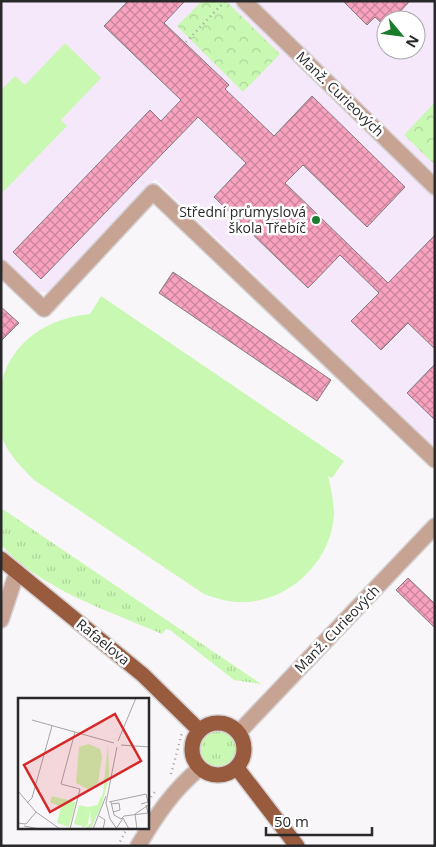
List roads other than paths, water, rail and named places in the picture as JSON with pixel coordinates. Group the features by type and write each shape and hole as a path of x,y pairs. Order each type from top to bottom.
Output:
{"main road":[{"name":"Rafaelova","path":"1,559 144,675 195,726"},
{"path":"215,722 224,723 239,732 243,738 244,754 237,768 230,772 215,775 200,768 192,754 195,726 215,722"},
{"path":"237,768 297,846"}],"street":[{"name":"Manž. Curieových","path":"244,1 435,187"},
{"path":"1,268 44,310 153,192 435,460"},
{"name":"Manž. Curieových","path":"239,732 435,526"},
{"path":"1,620 18,572"},
{"path":"149,826 156,814 180,785 200,768"},
{"path":"138,846 147,830"}],"place":[{"name":"Střední průmyslová škola Třebíč","path":"316,220"}]}
